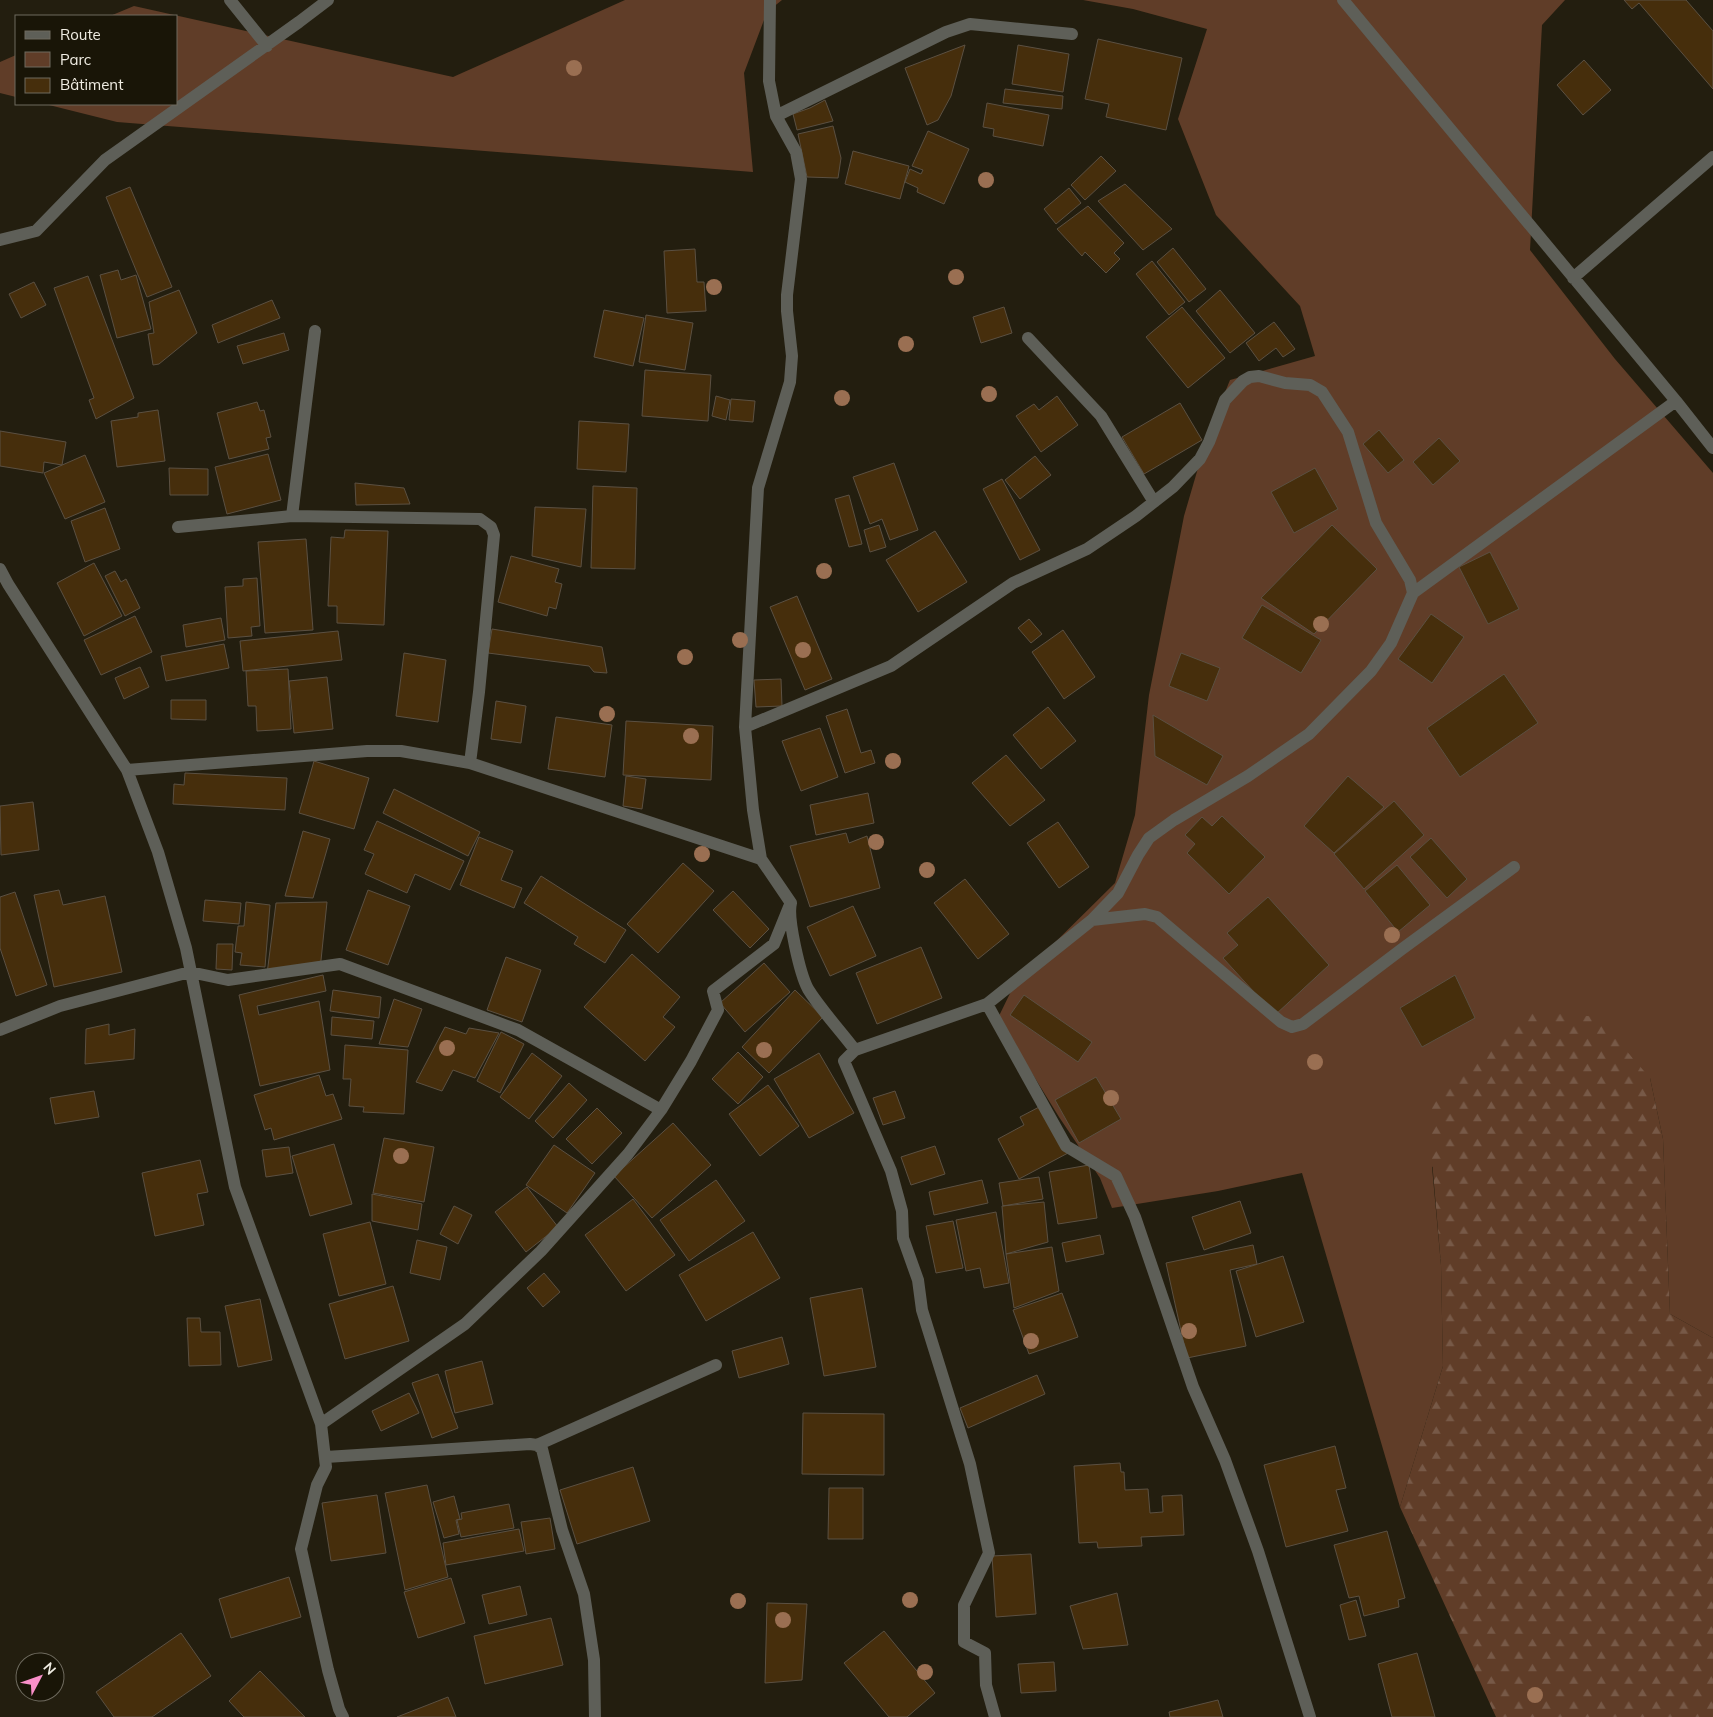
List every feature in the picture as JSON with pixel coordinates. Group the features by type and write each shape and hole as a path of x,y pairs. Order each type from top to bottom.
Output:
{"street":[{"path":"230,0 266,46"},
{"path":"0,240 36,231 105,160 328,0"},
{"path":"770,0 769,81 776,116 796,152 802,179 787,295 792,356 790,382 758,488 745,727 753,810 762,859 791,903 792,937 808,987 855,1050"},
{"path":"1343,0 1713,448"},
{"path":"776,116 946,32 970,24 1072,34"},
{"path":"1573,278 1713,157"},
{"path":"292,516 314,331"},
{"path":"1028,338 1101,416 1154,502"},
{"path":"745,727 891,666 998,593 1087,549 1136,516 1173,487 1200,459 1209,442 1225,400 1243,381 1250,377 1259,376 1284,383 1310,384 1322,392 1348,432 1376,523 1410,580 1413,593"},
{"path":"995,1717 986,1685 985,1653 964,1642 964,1605 989,1553 972,1472 922,1310 918,1280 903,1238 902,1211 891,1172 844,1061 855,1050 987,1004 1092,920 1118,893 1149,838 1174,820 1248,776 1309,734 1371,671 1391,643 1413,593 1676,401"},
{"path":"178,527 292,516 480,519 491,527 494,535 479,692 470,763"},
{"path":"0,569 4,585 128,770 158,852 186,948 235,1187 321,1424 326,1467 317,1485 302,1549 328,1670 343,1717"},
{"path":"128,770 367,752 401,752 470,763 762,859"},
{"path":"1092,920 1145,914 1158,917 1281,1022 1292,1027 1303,1024 1514,868"},
{"path":"321,1424 465,1324 542,1250 628,1154 661,1110 691,1061 718,1010 713,991 774,944 791,903"},
{"path":"0,1030 60,1006 190,972 228,980 340,964 518,1030 661,1110"},
{"path":"987,1004 1066,1146 1116,1176 1135,1217 1193,1387 1225,1460 1258,1551 1310,1717"},
{"path":"537,1445 716,1365"},
{"path":"326,1457 530,1444 537,1445 542,1449 562,1530 584,1594 594,1660 594,1717"}],"green space":[{"path":"625,0 782,0 767,12 744,73 753,172 117,122 49,105 178,105 178,16 453,77"},
{"path":"1083,0 1565,0 1542,25 1530,250 1615,359 1713,473 1713,1338 1670,1314 1663,1139 1650,1078 1432,1167 1441,1265 1443,1366 1400,1507 1302,1173 1218,1191 1112,1208 1100,1178 1059,1117 998,1018 1016,981 1115,883 1135,815 1149,695 1184,516 1208,434 1230,380 1315,356 1300,306 1216,215 1178,119 1207,29 1133,9"},
{"path":"134,6 174,15 112,15"},
{"path":"15,55 15,97 0,93 0,62"},
{"path":"1528,1010 1597,1017 1650,1078 1663,1139 1670,1314 1713,1338 1713,1717 1496,1717 1400,1507 1443,1366 1441,1265 1428,1114 1446,1082"}],"building":[{"path":"1624,0 1686,0 1713,31 1713,89 1639,3 1632,9"},
{"path":"1098,39 1182,58 1166,130 1106,117 1109,104 1085,99"},
{"path":"965,45 951,96 938,120 927,125 905,68"},
{"path":"1018,45 1069,54 1063,92 1012,84"},
{"path":"1584,60 1611,90 1583,115 1557,85"},
{"path":"1005,89 1063,96 1062,109 1003,103"},
{"path":"825,100 833,121 797,130 793,114"},
{"path":"987,103 1049,115 1043,146 993,136 994,129 983,127"},
{"path":"833,126 841,158 838,178 807,177 798,134"},
{"path":"928,131 969,149 944,204 917,192 918,188 905,182 910,169 921,174 923,170 912,166"},
{"path":"853,151 909,166 900,199 845,184"},
{"path":"1101,156 1116,171 1085,200 1071,185"},
{"path":"1125,184 1172,229 1143,250 1098,201"},
{"path":"130,187 172,287 147,297 106,197"},
{"path":"1069,188 1081,203 1056,224 1044,209"},
{"path":"1088,206 1124,243 1114,253 1120,259 1106,273 1085,252 1082,256 1057,229"},
{"path":"1173,248 1206,289 1189,302 1157,262"},
{"path":"695,249 697,282 704,282 706,311 667,313 664,251"},
{"path":"1152,261 1185,302 1169,315 1136,274"},
{"path":"118,270 121,280 136,275 151,329 117,338 100,275"},
{"path":"88,276 134,398 96,419 89,400 94,398 54,288"},
{"path":"34,282 46,305 21,318 9,294"},
{"path":"179,290 197,333 159,364 153,365 148,334 154,333 149,302"},
{"path":"1220,290 1255,333 1230,353 1196,311"},
{"path":"272,300 280,318 218,343 212,325"},
{"path":"1004,307 1012,333 981,343 973,317"},
{"path":"1182,307 1225,358 1188,388 1146,337"},
{"path":"604,310 644,318 633,366 594,357"},
{"path":"646,315 693,323 685,370 639,362"},
{"path":"1274,322 1295,349 1283,357 1276,348 1259,361 1246,343"},
{"path":"284,333 289,350 243,364 237,346"},
{"path":"645,370 711,375 708,421 642,416"},
{"path":"716,396 730,400 726,420 712,416"},
{"path":"1057,396 1078,425 1041,452 1016,416 1034,404 1039,410"},
{"path":"731,399 755,401 753,422 729,420"},
{"path":"257,402 260,411 264,410 271,437 266,438 269,449 229,459 217,413"},
{"path":"1180,403 1202,440 1144,474 1122,437"},
{"path":"158,410 165,461 117,467 111,421 138,417 138,413"},
{"path":"579,421 629,424 626,472 577,469"},
{"path":"1379,430 1404,460 1388,473 1363,444"},
{"path":"0,431 66,442 62,465 44,462 43,473 0,466"},
{"path":"1439,438 1460,461 1433,485 1413,462"},
{"path":"268,454 281,500 227,514 215,467"},
{"path":"85,455 105,502 65,519 44,473"},
{"path":"1035,456 1051,475 1020,499 1005,480"},
{"path":"894,463 918,530 890,540 882,519 870,524 853,477"},
{"path":"169,468 208,469 208,495 170,495"},
{"path":"1315,468 1338,509 1294,533 1271,492"},
{"path":"1002,479 1040,550 1020,560 983,489"},
{"path":"355,483 404,488 410,504 356,505"},
{"path":"593,486 637,488 635,569 591,568"},
{"path":"849,495 862,544 849,547 835,499"},
{"path":"535,507 586,509 581,567 532,556"},
{"path":"105,508 120,549 85,562 71,521"},
{"path":"879,525 886,547 870,552 864,530"},
{"path":"1332,525 1377,569 1314,634 1261,598"},
{"path":"345,530 388,531 384,625 337,623 337,606 328,606 331,537 344,538"},
{"path":"935,531 967,582 918,612 886,560"},
{"path":"306,539 313,630 265,633 258,542"},
{"path":"1490,552 1519,609 1488,624 1459,567"},
{"path":"511,556 559,569 555,582 562,584 556,609 549,607 547,616 498,602"},
{"path":"94,563 122,616 84,636 57,583"},
{"path":"115,571 121,582 126,579 140,608 125,616 105,576"},
{"path":"257,578 260,626 251,627 252,636 228,638 225,587 243,586 243,579"},
{"path":"797,596 832,679 805,690 770,607"},
{"path":"1262,605 1321,640 1301,673 1242,638"},
{"path":"1431,614 1464,637 1432,683 1398,659"},
{"path":"135,616 152,652 101,675 84,640"},
{"path":"221,618 225,640 186,647 183,625"},
{"path":"1029,619 1042,634 1031,643 1018,628"},
{"path":"492,629 602,647 607,673 594,672 589,666 488,653"},
{"path":"1063,630 1095,677 1064,699 1032,652"},
{"path":"338,631 342,660 243,671 240,641"},
{"path":"224,644 229,668 166,681 161,656"},
{"path":"404,653 446,660 438,722 396,716"},
{"path":"1181,653 1220,668 1207,701 1169,686"},
{"path":"140,667 149,687 124,699 115,678"},
{"path":"288,669 291,729 257,731 256,706 248,706 246,671"},
{"path":"1504,674 1538,723 1460,777 1427,728"},
{"path":"327,677 333,729 294,733 289,681"},
{"path":"781,679 782,706 756,707 754,680"},
{"path":"171,700 206,700 206,720 171,719"},
{"path":"496,701 526,706 521,743 491,739"},
{"path":"1048,707 1076,741 1041,769 1013,735"},
{"path":"847,709 861,753 871,750 875,763 845,773 826,716"},
{"path":"1153,715 1223,756 1207,785 1155,756"},
{"path":"556,717 612,725 605,777 548,769"},
{"path":"626,721 713,726 711,780 623,775"},
{"path":"820,728 838,777 801,791 782,741"},
{"path":"1006,755 1045,800 1010,826 972,783"},
{"path":"314,761 369,778 354,829 299,813"},
{"path":"185,773 287,778 285,810 173,804 174,784 184,785"},
{"path":"626,776 646,779 642,809 623,806"},
{"path":"1348,776 1384,807 1334,853 1304,826"},
{"path":"394,789 480,832 468,856 383,813"},
{"path":"868,793 874,823 816,835 810,805"},
{"path":"1394,801 1424,835 1364,889 1334,854"},
{"path":"33,802 39,850 1,855 0,806"},
{"path":"1222,816 1265,857 1229,894 1187,853 1195,844 1185,835 1202,817 1212,826"},
{"path":"377,821 464,861 450,890 415,874 407,893 365,874 374,854 364,850"},
{"path":"1058,822 1089,867 1059,888 1027,843"},
{"path":"303,831 330,839 313,898 285,896"},
{"path":"846,833 849,843 867,836 880,888 810,907 790,846"},
{"path":"479,837 513,851 501,880 522,888 514,908 460,885"},
{"path":"1431,838 1467,879 1447,898 1410,857"},
{"path":"683,863 714,891 658,953 627,924"},
{"path":"1397,865 1430,905 1398,932 1365,891"},
{"path":"541,876 626,930 605,963 574,944 578,937 524,903"},
{"path":"965,879 1009,934 978,959 934,903"},
{"path":"59,890 63,905 105,896 122,972 54,987 34,895"},
{"path":"368,890 410,906 388,965 346,950"},
{"path":"733,891 769,929 750,948 713,910"},
{"path":"15,892 47,985 16,996 0,948 0,897"},
{"path":"1268,897 1329,965 1275,1015 1223,958 1238,945 1227,933"},
{"path":"205,900 241,903 239,924 203,921"},
{"path":"246,902 270,905 265,967 240,965 242,953 235,952 238,926 244,926"},
{"path":"327,902 320,970 267,974 276,903"},
{"path":"853,906 876,956 830,976 807,927"},
{"path":"217,944 233,944 232,970 216,969"},
{"path":"921,947 942,998 877,1024 856,973"},
{"path":"632,954 680,997 663,1017 675,1027 645,1061 584,1007"},
{"path":"506,957 541,970 522,1022 487,1010"},
{"path":"764,963 790,992 745,1032 720,1003"},
{"path":"323,975 326,991 257,1006 259,1015 319,1001 330,1070 260,1086 239,995"},
{"path":"1455,975 1475,1018 1422,1047 1400,1008"},
{"path":"333,990 381,997 379,1018 330,1011"},
{"path":"795,990 823,1017 769,1073 742,1047"},
{"path":"1024,995 1092,1042 1078,1062 1010,1015"},
{"path":"394,999 422,1009 408,1047 379,1044"},
{"path":"332,1017 374,1021 372,1039 331,1035"},
{"path":"109,1024 109,1035 135,1029 134,1059 85,1064 86,1029"},
{"path":"445,1027 466,1034 469,1028 499,1033 475,1078 453,1070 442,1091 416,1082"},
{"path":"501,1032 524,1044 500,1093 477,1081"},
{"path":"345,1045 408,1050 404,1114 363,1112 364,1107 349,1106 351,1079 343,1079"},
{"path":"738,1052 763,1077 738,1104 712,1079"},
{"path":"532,1053 562,1076 529,1119 500,1097"},
{"path":"819,1053 854,1113 809,1138 774,1079"},
{"path":"319,1075 326,1096 333,1094 342,1119 274,1140 271,1128 265,1130 254,1095"},
{"path":"1096,1077 1121,1119 1079,1143 1055,1100"},
{"path":"569,1083 587,1100 553,1138 535,1121"},
{"path":"768,1085 799,1126 760,1156 729,1114"},
{"path":"94,1091 99,1117 55,1124 50,1098"},
{"path":"895,1091 905,1118 883,1125 873,1098"},
{"path":"1043,1105 1068,1153 1019,1179 998,1139 1024,1125 1020,1117"},
{"path":"597,1108 622,1133 592,1164 566,1139"},
{"path":"673,1123 711,1165 652,1218 614,1176"},
{"path":"384,1138 434,1147 424,1202 373,1193"},
{"path":"334,1144 352,1204 310,1216 292,1156"},
{"path":"554,1145 595,1173 567,1213 526,1185"},
{"path":"935,1146 945,1174 911,1185 901,1157"},
{"path":"289,1147 293,1173 266,1177 262,1150"},
{"path":"200,1160 208,1192 197,1194 204,1225 155,1236 142,1173"},
{"path":"1089,1165 1097,1218 1058,1224 1049,1172"},
{"path":"1039,1177 1043,1199 1003,1206 999,1183"},
{"path":"716,1180 745,1221 689,1261 660,1220"},
{"path":"982,1180 988,1203 934,1215 929,1192"},
{"path":"527,1187 558,1227 526,1252 495,1212"},
{"path":"372,1194 422,1204 418,1230 372,1221"},
{"path":"633,1199 675,1255 626,1291 585,1235"},
{"path":"1240,1201 1251,1233 1204,1250 1192,1217"},
{"path":"1044,1202 1048,1242 1006,1254 1002,1206"},
{"path":"454,1206 472,1215 458,1244 440,1234"},
{"path":"996,1212 1009,1283 984,1288 980,1268 966,1271 956,1220"},
{"path":"953,1221 963,1268 936,1273 926,1226"},
{"path":"370,1222 386,1284 339,1296 323,1234"},
{"path":"753,1232 780,1278 706,1321 679,1275"},
{"path":"1100,1235 1104,1254 1066,1262 1062,1243"},
{"path":"417,1240 447,1247 440,1280 410,1273"},
{"path":"1253,1245 1257,1264 1230,1270 1246,1346 1187,1358 1166,1263"},
{"path":"1052,1247 1059,1291 1014,1308 1006,1254"},
{"path":"1283,1256 1304,1322 1256,1337 1236,1271"},
{"path":"544,1273 560,1292 543,1307 527,1288"},
{"path":"393,1286 409,1341 345,1359 329,1304"},
{"path":"862,1288 876,1367 824,1376 810,1298"},
{"path":"1062,1293 1078,1337 1029,1354 1013,1310"},
{"path":"260,1299 272,1360 238,1367 225,1306"},
{"path":"187,1318 200,1318 201,1332 220,1332 221,1365 189,1366"},
{"path":"782,1337 789,1364 739,1378 732,1351"},
{"path":"482,1361 493,1404 455,1413 445,1371"},
{"path":"438,1374 458,1428 432,1438 412,1383"},
{"path":"1037,1375 1045,1394 968,1428 960,1408"},
{"path":"409,1393 419,1413 381,1431 372,1411"},
{"path":"803,1413 884,1414 884,1475 802,1474"},
{"path":"1335,1446 1346,1488 1336,1490 1348,1531 1286,1547 1264,1465"},
{"path":"1120,1463 1121,1472 1124,1472 1125,1490 1148,1489 1150,1513 1163,1512 1162,1496 1182,1495 1184,1535 1141,1537 1142,1546 1098,1548 1097,1542 1079,1543 1074,1466"},
{"path":"633,1467 650,1521 577,1544 560,1490"},
{"path":"427,1485 448,1577 405,1590 385,1493"},
{"path":"829,1488 863,1488 863,1539 828,1539"},
{"path":"377,1495 386,1553 331,1561 322,1503"},
{"path":"454,1496 460,1519 456,1520 459,1534 444,1538 433,1502"},
{"path":"509,1504 514,1528 461,1537 457,1520 462,1519 461,1513"},
{"path":"550,1518 555,1549 526,1554 521,1522"},
{"path":"519,1529 524,1551 446,1565 443,1543"},
{"path":"1387,1531 1405,1598 1398,1600 1399,1607 1364,1616 1359,1596 1349,1598 1334,1545"},
{"path":"1031,1554 1036,1614 996,1617 992,1556"},
{"path":"289,1577 301,1617 231,1638 219,1599"},
{"path":"451,1578 465,1623 418,1638 404,1592"},
{"path":"520,1586 527,1615 489,1624 482,1595"},
{"path":"1117,1593 1128,1645 1083,1649 1070,1606"},
{"path":"1356,1600 1366,1636 1349,1640 1340,1605"},
{"path":"767,1603 807,1604 802,1680 765,1683"},
{"path":"551,1618 563,1665 485,1684 474,1636"},
{"path":"884,1631 935,1693 907,1717 889,1717 844,1663"},
{"path":"181,1633 211,1676 152,1717 114,1717 96,1692"},
{"path":"1417,1653 1435,1717 1392,1717 1378,1664"},
{"path":"1054,1662 1056,1691 1021,1693 1018,1664"},
{"path":"260,1671 305,1717 244,1717 229,1701"},
{"path":"448,1697 456,1717 397,1717"},
{"path":"1218,1700 1223,1717 1170,1717 1169,1712"}]}
